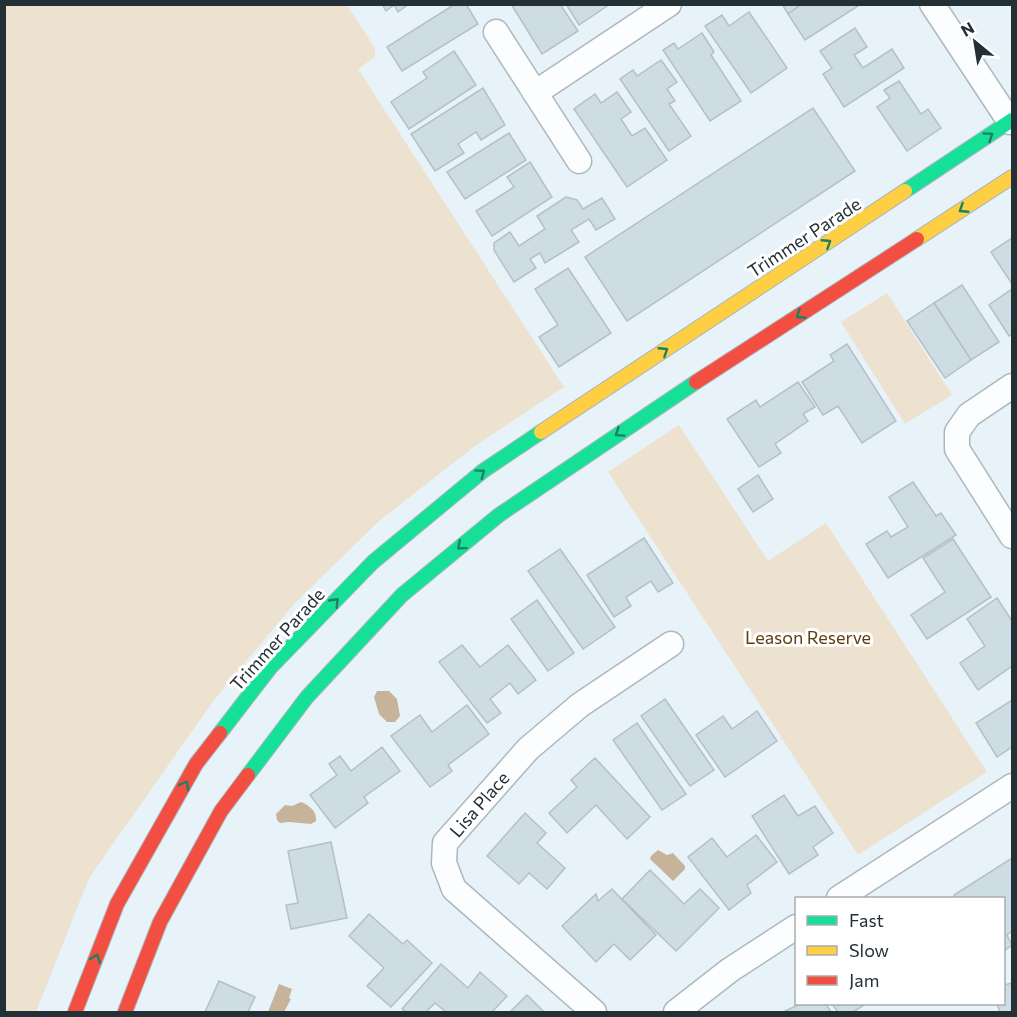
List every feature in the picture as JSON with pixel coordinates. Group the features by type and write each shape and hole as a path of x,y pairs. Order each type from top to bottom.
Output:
{"main road":[{"name":"Trimmer Parade","path":"75,1012 117,904 196,764 270,668 373,562 483,471 619,387 1011,121"},
{"path":"125,1012 160,922 221,810 307,697 402,595 499,514 638,413 1012,177"}],"street":[{"path":"535,93 669,4"},
{"path":"932,4 1011,121"},
{"path":"496,32 579,161"},
{"path":"1012,386 969,415 957,432 957,449 1012,536"},
{"name":"Lisa Place","path":"594,1012 454,889 444,863 445,843 528,749 580,705 671,644"},
{"path":"841,897 1012,786"},
{"path":"676,1012 730,970 795,928"}],"green space":[{"path":"5,4 347,5 375,48 375,57 358,69 564,387 475,446 379,521 294,604 214,700 89,878 36,1012 4,1012"},
{"path":"887,293 952,395 905,424 841,322"},
{"name":"Leason Reserve","path":"679,425 768,561 826,523 987,772 858,855 608,472"}],"shaded area":[{"path":"377,691 389,691 397,699 400,716 395,722 387,722 379,714 374,697"},
{"path":"301,802 312,809 316,821 311,824 280,823 277,820 276,814 285,805 292,806"},
{"path":"658,850 667,855 673,853 685,866 685,869 673,881 650,859"},
{"path":"279,984 292,989 289,998 291,999 284,1012 268,1012"}],"building":[{"path":"382,4 409,4 398,12 394,5 386,11"},
{"path":"455,4 466,4 478,24 402,71 387,47"},
{"path":"511,4 560,4 578,31 542,54"},
{"path":"566,4 610,4 579,25"},
{"path":"782,4 802,4 788,14"},
{"path":"802,4 861,4 805,40 788,14"},
{"path":"749,12 787,68 751,93 705,26 722,15 729,26"},
{"path":"855,28 867,47 854,55 863,68 892,49 904,68 844,107 823,74 832,68 820,51"},
{"path":"702,33 714,52 711,55 741,101 710,121 663,50 674,43 678,49"},
{"path":"454,51 476,85 409,129 391,102 427,78 423,72"},
{"path":"661,60 677,82 667,89 675,101 669,104 691,136 669,151 620,79 633,70 637,76"},
{"path":"899,81 921,114 928,109 941,128 907,151 877,107 890,98 884,90"},
{"path":"483,88 505,125 481,140 476,132 458,144 464,153 435,171 411,134"},
{"path":"617,92 631,112 621,119 632,136 645,128 667,160 627,187 574,109 595,94 601,103"},
{"path":"813,108 855,171 627,321 585,257"},
{"path":"509,133 526,160 465,199 447,172"},
{"path":"530,162 552,197 492,236 476,211 514,187 507,177"},
{"path":"566,197 577,200 583,209 602,198 615,219 596,230 589,219 571,230 579,242 545,263 540,253 530,259 536,268 514,282 494,250 494,243 510,232 519,246 545,229 537,216"},
{"path":"1012,238 1012,284 991,252"},
{"path":"568,268 611,333 559,367 539,337 558,325 535,289"},
{"path":"962,285 999,342 971,360 934,303"},
{"path":"1012,289 1012,334 1009,336 989,305"},
{"path":"934,303 971,360 945,378 907,321"},
{"path":"847,344 896,421 862,443 838,406 823,415 802,382 834,361 830,355"},
{"path":"798,382 815,407 803,414 808,421 775,444 781,453 759,467 727,419 756,400 760,407"},
{"path":"758,475 773,499 753,512 738,489"},
{"path":"913,482 936,516 941,513 956,535 888,578 866,544 887,531 891,537 908,527 889,497"},
{"path":"644,538 673,583 658,592 651,581 626,597 631,606 614,617 587,575"},
{"path":"953,539 991,597 927,639 911,615 945,592 923,558"},
{"path":"560,549 615,627 583,649 528,571"},
{"path":"997,598 1012,621 1012,666 978,690 960,663 985,646 967,619"},
{"path":"537,600 574,653 548,671 511,619"},
{"path":"462,645 480,667 508,645 536,680 518,694 510,683 490,699 501,713 487,723 439,662"},
{"path":"665,699 714,770 690,786 641,716"},
{"path":"1012,700 1012,747 997,757 976,723"},
{"path":"467,705 489,734 448,765 452,771 430,787 391,736 420,715 432,732"},
{"path":"757,711 777,741 725,777 696,735 723,716 732,729"},
{"path":"637,723 686,794 662,810 613,740"},
{"path":"382,747 400,771 364,797 368,803 335,828 310,795 337,775 329,764 340,756 351,771"},
{"path":"595,758 650,817 627,839 596,805 567,833 549,813 577,787 571,780"},
{"path":"784,795 798,816 815,806 833,833 813,847 818,855 789,874 752,816"},
{"path":"525,813 546,833 537,843 565,868 547,889 529,873 519,884 487,856"},
{"path":"756,835 777,862 747,885 751,893 729,910 688,857 712,838 727,857"},
{"path":"331,842 347,918 291,929 286,905 298,903 288,851"},
{"path":"1012,858 1012,931 1007,935 1012,945 1005,950 1005,897 955,897 954,895"},
{"path":"650,870 684,904 700,889 719,908 676,951 622,899"},
{"path":"612,889 656,935 630,960 614,944 596,962 562,926 596,894 598,901"},
{"path":"369,914 403,944 407,940 432,963 391,1007 367,986 384,968 349,936"},
{"path":"441,964 468,988 480,972 507,996 492,1012 446,1012 435,1003 426,1012 406,1012 402,1009"},
{"path":"219,981 255,997 248,1012 205,1012"},
{"path":"1012,983 1012,1012 1000,1012 997,1005 1005,1005 1005,985"},
{"path":"527,995 544,1012 510,1012"},
{"path":"798,1005 827,1005 831,1012 783,1012"},
{"path":"833,1005 864,1005 853,1012 838,1012"}],"traffic: fast":[{"path":"905,191 1012,120"},
{"path":"248,775 307,697 402,595 499,515 696,382"},
{"path":"220,733 270,668 373,562 483,471 541,432"}],"traffic: slow":[{"path":"917,239 1012,177"},
{"path":"541,432 905,191"}],"traffic: jam":[{"path":"696,382 917,239"},
{"path":"75,1012 117,904 196,764 220,733"},
{"path":"125,1012 160,922 221,811 248,775"}]}
